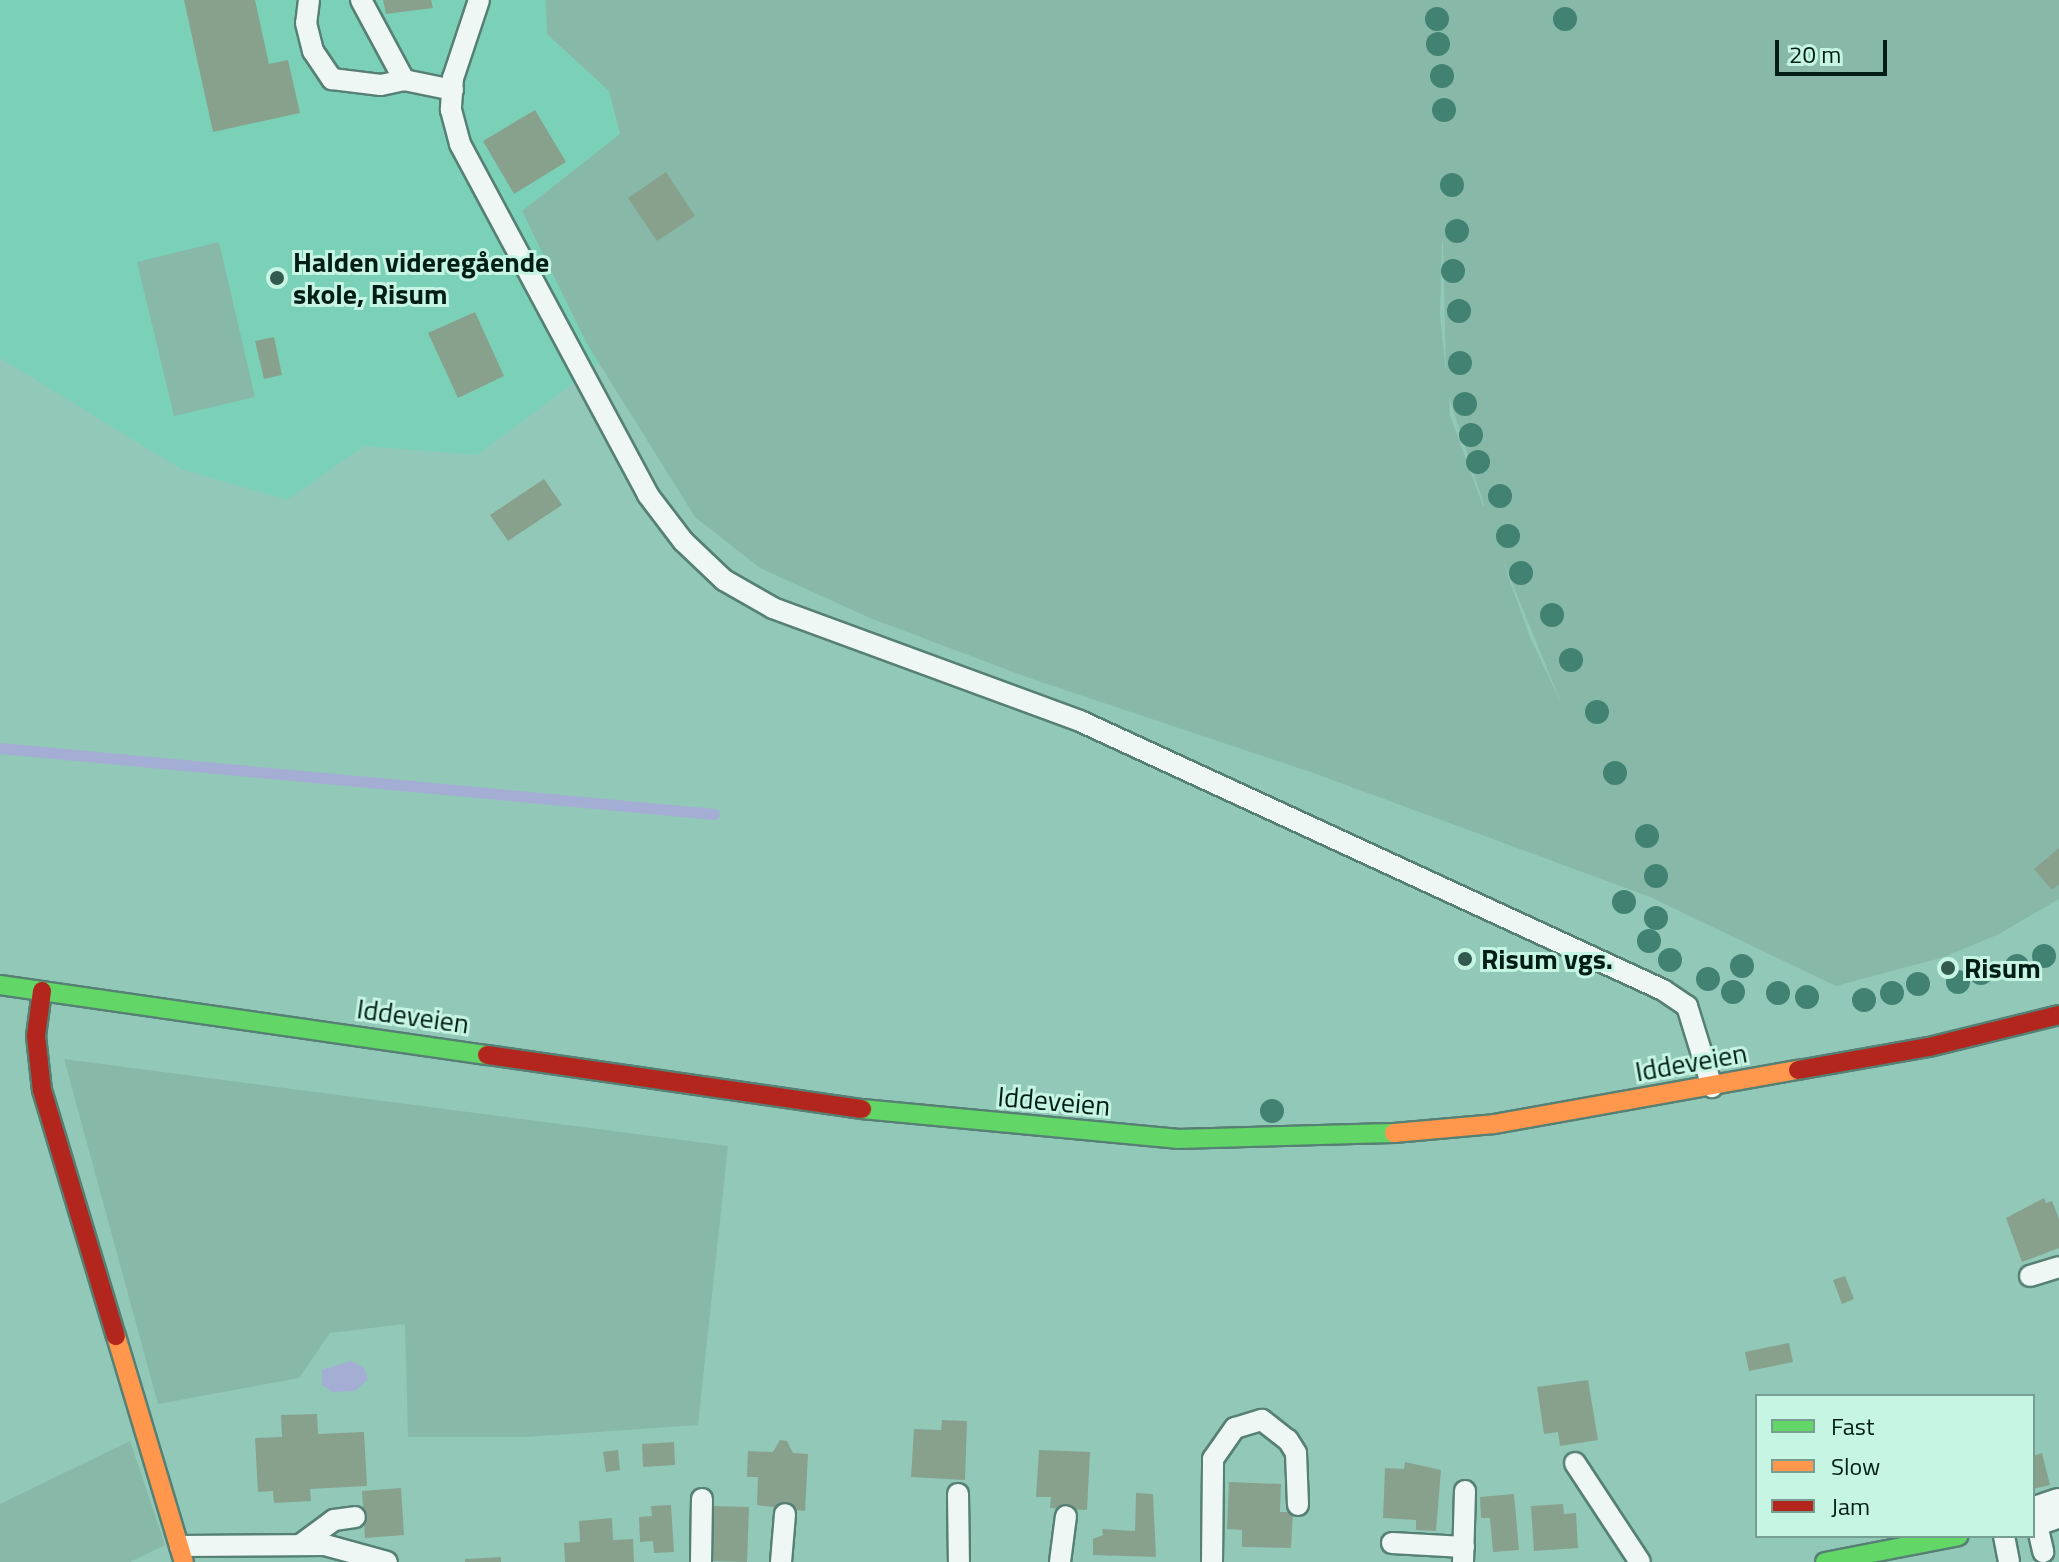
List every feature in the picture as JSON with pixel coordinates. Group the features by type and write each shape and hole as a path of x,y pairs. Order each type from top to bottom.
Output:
{"main road":[{"name":"Iddeveien","path":"0,985 898,1114 1177,1139 1414,1132 1712,1087 1929,1047 2059,1015"},
{"path":"42,991 36,1036 42,1090 182,1554"},
{"path":"1838,1561 1949,1538"}],"lane":[{"path":"309,0 306,23 313,51 332,79 381,85 404,80 453,90"},
{"path":"361,0 404,80"},
{"path":"479,0 460,50 453,90 451,110 460,144 648,495 683,541 724,580 773,608 1080,721 1663,990 1687,1006 1712,1087"},
{"path":"2030,1276 2059,1267"},
{"path":"1212,1562 1213,1459 1235,1428 1262,1420 1288,1440 1296,1453 1298,1505"},
{"path":"1575,1463 1640,1562"},
{"path":"1392,1543 1464,1555 1465,1491"},
{"path":"958,1494 959,1562"},
{"path":"701,1562 702,1499"},
{"path":"781,1562 785,1514"},
{"path":"1060,1562 1066,1516"},
{"path":"300,1545 334,1520 355,1517"},
{"path":"2002,1562 2021,1538"},
{"path":"2009,1562 2023,1538"},
{"path":"182,1554 325,1545 378,1560"}],"shaded area":[{"name":"Halden videregående skole, Risum","path":"0,0 546,0 547,34 609,91 620,134 523,211 599,364 477,455 364,446 287,500 181,469 0,358"},
{"path":"546,0 2059,0 2059,899 1999,934 1944,957 1836,986 1650,897 1319,775 1032,679 870,618 760,568 695,517 587,344 522,211 620,134 609,91 547,34","holes":["1443,241 1446,373 1440,315","1449,397 1483,506 1450,415","1503,562 1562,705 1530,637"]},
{"path":"219,242 255,397 174,416 137,262"},
{"path":"64,1059 728,1146 698,1425 526,1437 408,1437 405,1324 330,1333 299,1378 158,1404"},
{"path":"351,1361 364,1368 368,1379 355,1391 333,1392 322,1385 322,1370"},
{"path":"130,1441 165,1545 130,1562 0,1562 0,1504"}],"building":[{"path":"184,0 255,0 269,64 288,60 300,113 213,132"},
{"path":"383,0 431,0 433,8 386,14"},
{"path":"535,110 566,162 514,194 483,141"},
{"path":"666,172 695,216 657,241 628,198"},
{"path":"475,312 504,376 458,398 428,333"},
{"path":"274,337 282,375 264,379 255,341"},
{"path":"544,479 562,505 508,541 490,515"},
{"path":"2059,848 2059,884 2052,890 2034,869"},
{"path":"2044,1198 2046,1203 2052,1201 2059,1219 2059,1248 2022,1262 2006,1218"},
{"path":"1845,1276 1854,1299 1842,1304 1833,1280"},
{"path":"1789,1343 1793,1362 1749,1371 1745,1352"},
{"path":"1588,1380 1598,1440 1560,1446 1558,1432 1544,1434 1537,1387"},
{"path":"317,1414 318,1434 364,1432 367,1486 310,1489 311,1501 274,1503 273,1491 258,1492 255,1438 282,1437 281,1415"},
{"path":"942,1420 967,1421 965,1480 911,1477 914,1429 941,1430"},
{"path":"780,1440 787,1441 793,1453 808,1454 805,1511 757,1505 758,1477 747,1477 748,1451 773,1452"},
{"path":"674,1442 675,1465 643,1467 642,1444"},
{"path":"618,1450 620,1470 606,1472 603,1452"},
{"path":"1039,1450 1090,1452 1087,1510 1050,1508 1051,1497 1036,1497"},
{"path":"2042,1453 2050,1485 2035,1489 2035,1455"},
{"path":"1405,1462 1441,1470 1436,1531 1416,1530 1416,1520 1383,1518 1385,1468 1404,1469"},
{"path":"1229,1482 1281,1484 1280,1512 1293,1512 1291,1548 1242,1547 1242,1530 1227,1529"},
{"path":"401,1488 404,1535 365,1538 362,1491"},
{"path":"1136,1493 1153,1494 1156,1557 1093,1555 1093,1539 1103,1535 1102,1529 1135,1531"},
{"path":"1514,1494 1519,1550 1493,1552 1490,1518 1481,1518 1480,1497"},
{"path":"1563,1504 1564,1514 1576,1513 1578,1548 1534,1551 1531,1506"},
{"path":"671,1505 674,1552 654,1553 653,1541 640,1542 639,1517 652,1516 651,1506"},
{"path":"711,1506 749,1507 747,1562 710,1561"},
{"path":"612,1518 613,1540 633,1539 634,1562 565,1562 564,1543 580,1542 579,1521"},
{"path":"501,1557 501,1562 465,1562 465,1559"}],"waterway":[{"path":"0,748 714,814"}],"traffic: fast":[{"path":"0,985 487,1055"},
{"path":"862,1109 1177,1139 1394,1133"},
{"path":"1825,1562 1949,1538"}],"traffic: slow":[{"path":"1394,1133 1494,1124 1798,1070"},
{"path":"116,1336 184,1562"}],"traffic: jam":[{"path":"42,991 36,1036 42,1090 116,1336"},
{"path":"1798,1070 1929,1047 2059,1015"},
{"path":"487,1055 862,1109"}],"place":[{"name":"Halden videregående skole, Risum","path":"277,278"},
{"name":"Risum vgs.","path":"1465,959"},
{"name":"Risum","path":"1948,968"}]}
